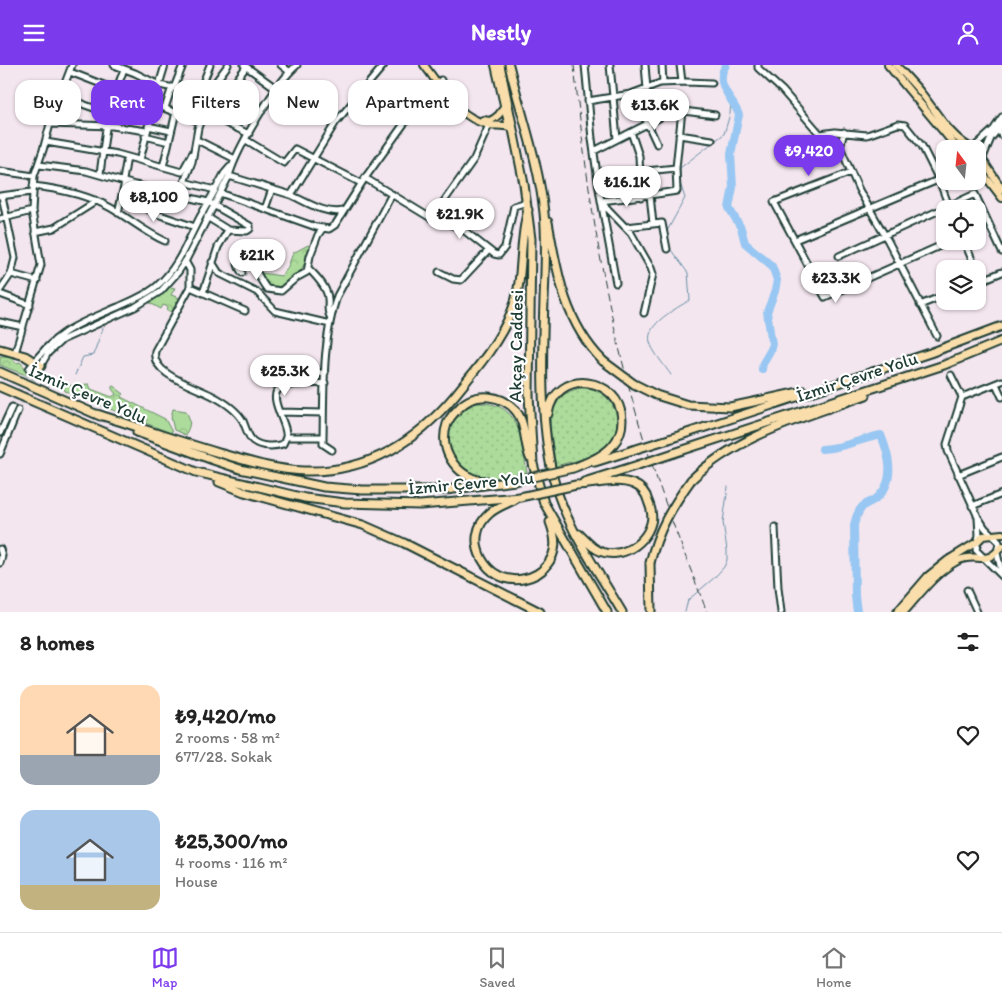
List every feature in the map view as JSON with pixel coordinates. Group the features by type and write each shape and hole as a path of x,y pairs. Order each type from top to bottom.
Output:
{"highway":[{"name":"Akçay Caddesi","path":"500,65 519,155 528,206 531,239 529,395 532,464 544,503 607,612"},
{"name":"Akçay Caddesi","path":"510,65 536,168 544,212 546,259 543,393 554,479 572,527 622,612"},
{"path":"97,414 202,448 274,468 330,471 378,458 416,434 438,416 496,343 512,312 520,282 524,225 528,206"},
{"path":"544,212 547,218 565,300 582,334 604,361 634,384 656,395 688,405 730,407 830,386"},
{"name":"İzmir Çevre Yolu","path":"0,372 154,439 240,469 324,487 362,490 446,490 515,481 573,468 634,451 930,353 1002,327"},
{"name":"İzmir Çevre Yolu","path":"0,387 196,472 305,498 345,503 420,505 520,497 576,485 944,365 1002,341"},
{"path":"0,349 15,353 34,362 39,369"},
{"path":"651,612 650,563 655,543 664,520 691,480 702,469 725,452 752,437 884,388 913,375"},
{"path":"550,457 548,416 550,406 556,394 562,388 578,383 594,384 602,387 614,396 622,416 618,440 604,454 573,468"},
{"path":"515,481 479,481 466,475 452,462 447,450 445,430 447,423 461,406 467,401 482,396 496,398 509,404 520,416 532,464"},
{"path":"196,472 244,491 363,525 404,543 540,612"},
{"path":"572,527 594,548 612,553 626,551 636,546 646,535 652,519 644,491 634,484 617,480 591,485 576,485"},
{"path":"520,497 500,506 489,514 480,526 477,538 478,551 489,570 499,577 514,581 529,578 542,571 550,561 556,546 544,503"}],"main road":[{"path":"424,65 437,80"},
{"path":"428,65 438,80"},
{"path":"494,65 509,127 519,155"},
{"path":"888,65 950,140"},
{"path":"896,65 915,85 958,140"},
{"path":"468,111 480,119 490,121 502,113 504,105"},
{"path":"468,116 489,125 509,127"},
{"path":"986,169 1002,189"},
{"path":"986,180 1002,198"},
{"path":"896,612 936,569 983,536 1002,534"},
{"path":"904,612 943,570 969,557 986,559 997,553 1002,546"}],"street":[{"path":"67,80 72,65"},
{"path":"114,65 149,80"},
{"path":"160,80 165,65"},
{"path":"176,80 183,65"},
{"path":"204,80 210,65"},
{"path":"217,80 228,65"},
{"path":"281,65 290,72"},
{"path":"284,80 298,65"},
{"path":"291,195 336,121 384,65"},
{"path":"585,65 597,176 616,283"},
{"path":"610,65 617,139"},
{"path":"646,65 647,89"},
{"path":"662,65 664,83"},
{"path":"680,65 682,82"},
{"path":"758,65 758,68 782,90 820,134 844,132 867,135 898,124 905,125 922,146 936,168"},
{"path":"236,80 245,66 269,83"},
{"path":"120,80 124,69"},
{"path":"70,72 91,80"},
{"path":"588,101 634,93 664,83 712,83"},
{"path":"163,86 173,87 165,108 173,112"},
{"path":"634,93 657,144"},
{"path":"29,369 52,341 63,332 127,303 158,285 183,251 208,202 218,192 228,176 247,137 269,101"},
{"path":"594,151 659,118 668,109 715,115"},
{"path":"601,201 677,191 676,168 682,110"},
{"path":"982,140 994,129 1002,117"},
{"path":"163,167 173,124"},
{"path":"15,353 38,281 41,265 32,211 32,192 34,176 39,165 50,125"},
{"path":"100,174 106,125 147,131 171,131"},
{"path":"140,160 149,125"},
{"path":"46,142 104,151 182,172 192,154 200,125"},
{"path":"226,125 247,137 284,163 295,149 363,180 392,194 432,218 461,228 489,250 499,255 505,247 514,206 528,206"},
{"path":"184,182 329,229 335,225 363,180 403,125"},
{"path":"432,218 474,159 489,125"},
{"path":"1000,127 1002,136"},
{"path":"986,149 991,138 1000,127"},
{"path":"147,131 168,142"},
{"path":"631,132 639,156 641,197"},
{"path":"844,132 840,147 851,172 937,336"},
{"path":"679,135 712,140"},
{"path":"197,140 234,162"},
{"path":"182,196 184,182 190,169 192,154"},
{"path":"118,213 127,157"},
{"path":"39,369 48,353 62,341 136,307 161,291 185,261 214,204 224,174 234,162"},
{"path":"39,165 100,174 208,202 250,226 250,229 247,231 228,230 208,217"},
{"path":"597,176 676,168"},
{"path":"0,171 34,176"},
{"path":"851,172 774,202 825,297 936,248"},
{"path":"228,176 291,195 327,211 337,213 343,211"},
{"path":"795,240 936,181"},
{"path":"33,185 57,188 95,200 151,235 165,241"},
{"path":"265,209 272,189"},
{"path":"0,290 11,274 15,259 1,196 32,192"},
{"path":"962,200 975,193 978,200"},
{"path":"332,450 323,445 324,373 331,321 337,296 392,194"},
{"path":"650,195 653,224"},
{"path":"122,197 160,215 195,227"},
{"path":"35,232 54,228 92,205 95,200"},
{"path":"601,201 626,227 646,256 653,274 644,313"},
{"path":"0,219 32,211"},
{"path":"839,256 936,213"},
{"path":"986,217 1002,252"},
{"path":"626,227 662,223 667,249"},
{"path":"242,273 238,266 238,261 240,258 246,258 267,289 277,292 285,289 296,278 303,276 309,269 310,256 318,235 323,228"},
{"path":"203,293 212,262 228,230"},
{"path":"440,272 453,279 461,280 489,250"},
{"path":"185,261 190,271 190,287 155,351 156,364 160,369 210,395 235,411 244,423 252,441 261,445 276,447 283,445 286,437 280,412 275,403 277,391 280,388 325,383"},
{"path":"212,262 219,273 256,292 275,311 331,321"},
{"path":"309,269 319,279 328,297 331,321"},
{"path":"986,278 1002,272"},
{"path":"11,274 38,281"},
{"path":"190,287 245,311"},
{"path":"0,295 30,305"},
{"path":"920,305 936,299"},
{"path":"0,322 23,327"},
{"path":"295,373 324,373"},
{"path":"951,375 962,397 947,444 972,506 992,536 999,542 997,553 1002,575"},
{"path":"962,397 1002,381"},
{"path":"996,383 1002,397"},
{"path":"0,433 12,407"},
{"path":"0,454 18,410"},
{"path":"280,412 323,413"},
{"path":"286,437 323,437"},
{"path":"958,475 1002,457"},
{"path":"972,506 1002,494"},
{"path":"978,517 979,535 976,551 1002,575"},
{"path":"775,527 781,612"},
{"path":"0,549 2,556 0,563"},
{"path":"967,590 977,612"}],"green space":[{"path":"308,245 313,248 300,272 281,291 267,288 259,276 262,273 281,276 287,269 293,253"},
{"path":"170,287 175,288 171,295 183,299 174,313 167,310 168,307 163,305 161,309 150,303"},
{"path":"0,356 11,356 16,363 20,362 27,370 37,375 36,379 0,365"},
{"path":"89,384 91,389 112,397 116,394 112,389 112,385 124,394 121,397 165,419 173,434 65,391 63,386"},
{"path":"580,388 597,391 613,405 617,420 615,435 601,451 582,459 556,466 550,423 553,407 562,396"},
{"path":"477,403 492,404 511,415 520,435 527,472 501,477 485,477 470,473 459,466 452,456 448,445 449,433 454,421 463,411"},
{"path":"173,409 186,411 188,414 189,426 185,435 174,430 171,417"}],"waterway":[{"path":"726,65 722,78 723,85 739,115 731,154 733,187 729,208 741,228 745,243 772,266 777,280 767,312 772,344 762,369"},
{"path":"666,233 685,198 680,183 680,168 724,134 730,114 731,101"},
{"path":"668,246 688,273 690,300 663,317 652,329 650,335 653,350 671,375"},
{"path":"75,375 83,357 93,355 103,328"},
{"path":"822,449 838,447 881,435 888,459 889,475 884,490 877,498 860,509 854,525 857,612"},
{"path":"685,612 688,600 714,578 724,567 727,560 723,522 728,487"}],"tunnel":[{"path":"937,336 951,375"},
{"path":"12,407 29,369"},
{"path":"18,410 37,372"}],"railway":[{"path":"574,65 584,154 598,242 625,373 652,466 707,612"}]}
